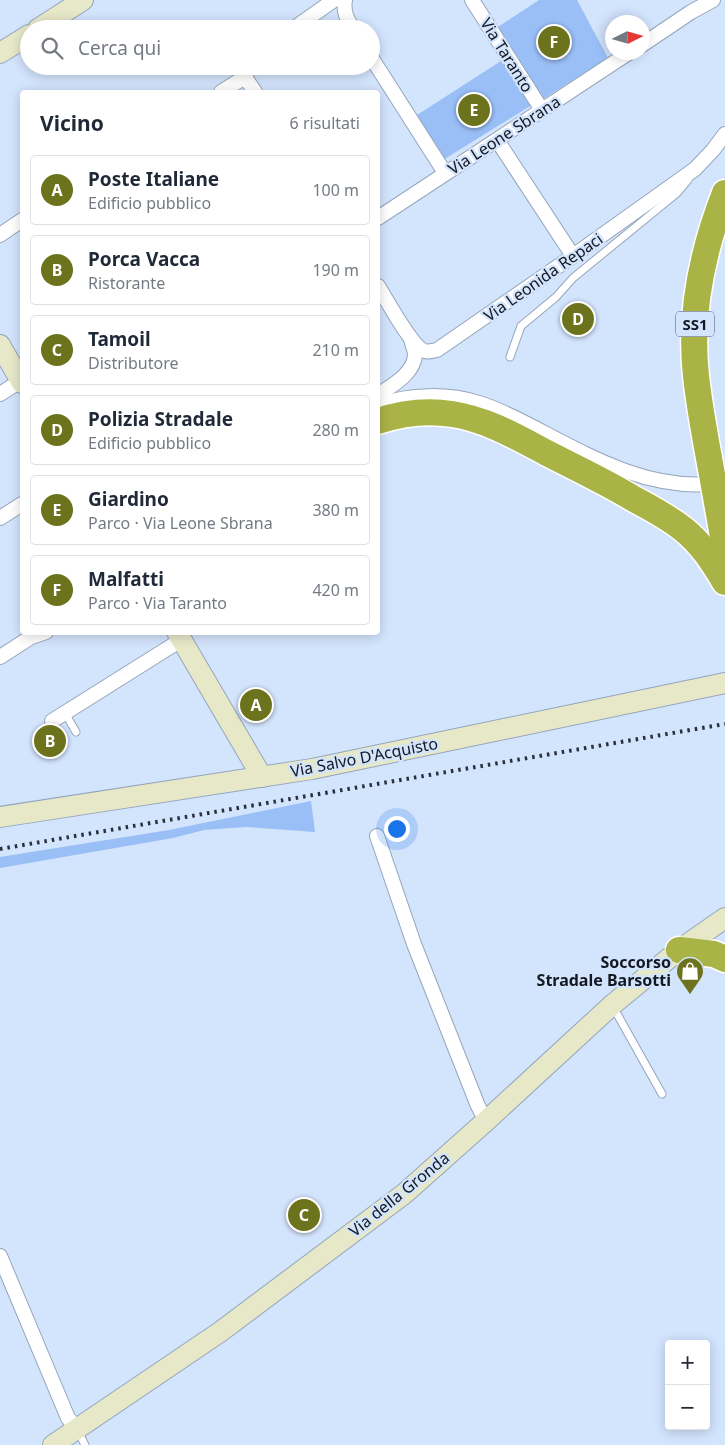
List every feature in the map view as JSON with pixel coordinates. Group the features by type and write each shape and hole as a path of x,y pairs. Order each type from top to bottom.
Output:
{"highway":[{"name":"SS1","path":"719,461 696,375 694,343 698,288 706,249 725,194"},
{"name":"SS1","path":"725,234 714,274 708,326 710,377 719,461 718,508 725,548"},
{"path":"380,421 412,413 451,413 477,420 512,434 597,477 664,516 698,543 725,582"},
{"path":"679,950 714,954 725,960"}],"street":[{"path":"52,20 83,0"},
{"path":"306,20 334,0"},
{"path":"345,0 344,8 348,20"},
{"name":"Via Taranto","path":"472,0 542,110"},
{"path":"650,39 713,0"},
{"path":"0,53 20,41"},
{"name":"Via Leone Sbrana","path":"380,217 618,60"},
{"path":"380,71 446,173"},
{"path":"224,90 243,75"},
{"path":"248,75 254,90"},
{"name":"Via Leonida Repaci","path":"411,340 423,351 432,351 442,347 695,169 725,134"},
{"path":"497,140 573,256"},
{"path":"0,235 20,221"},
{"path":"380,289 411,340 415,356 409,370 380,394"},
{"path":"0,345 20,378"},
{"path":"0,394 20,382"},
{"path":"380,404 415,397 433,396 467,400 502,412 625,472 678,484 725,482"},
{"path":"0,518 20,505"},
{"path":"0,658 35,635"},
{"path":"52,721 179,636 262,777"},
{"name":"Via Salvo D'Acquisto","path":"0,818 312,769 725,683"},
{"path":"377,836 414,944 478,1106 486,1121"},
{"name":"Via della Gronda","path":"53,1445 81,1437 404,1194 612,1005 679,950 725,918"},
{"path":"0,1256 68,1418 81,1437"}],"lane":[{"path":"510,357 521,326 556,298 573,278 677,193 695,169"},
{"path":"65,713 76,732"},
{"path":"612,1005 662,1094"}],"shaded area":[{"path":"539,0 577,0 605,52 605,60 543,99 498,27"},
{"path":"501,61 532,105 443,160 417,115"},
{"path":"311,801 315,832 246,827 204,830 173,838 0,868 0,857 169,830"}],"railway":[{"path":"0,849 725,724"}],"place":[{"name":"Malfatti","path":"554,42"},
{"name":"Giardino","path":"474,110"},
{"name":"Polizia Stradale","path":"578,319"},
{"name":"Poste Italiane","path":"256,705"},
{"name":"Porca Vacca","path":"50,741"},
{"name":"Soccorso Stradale Barsotti","path":"690,995"},
{"name":"Tamoil","path":"304,1215"}]}
